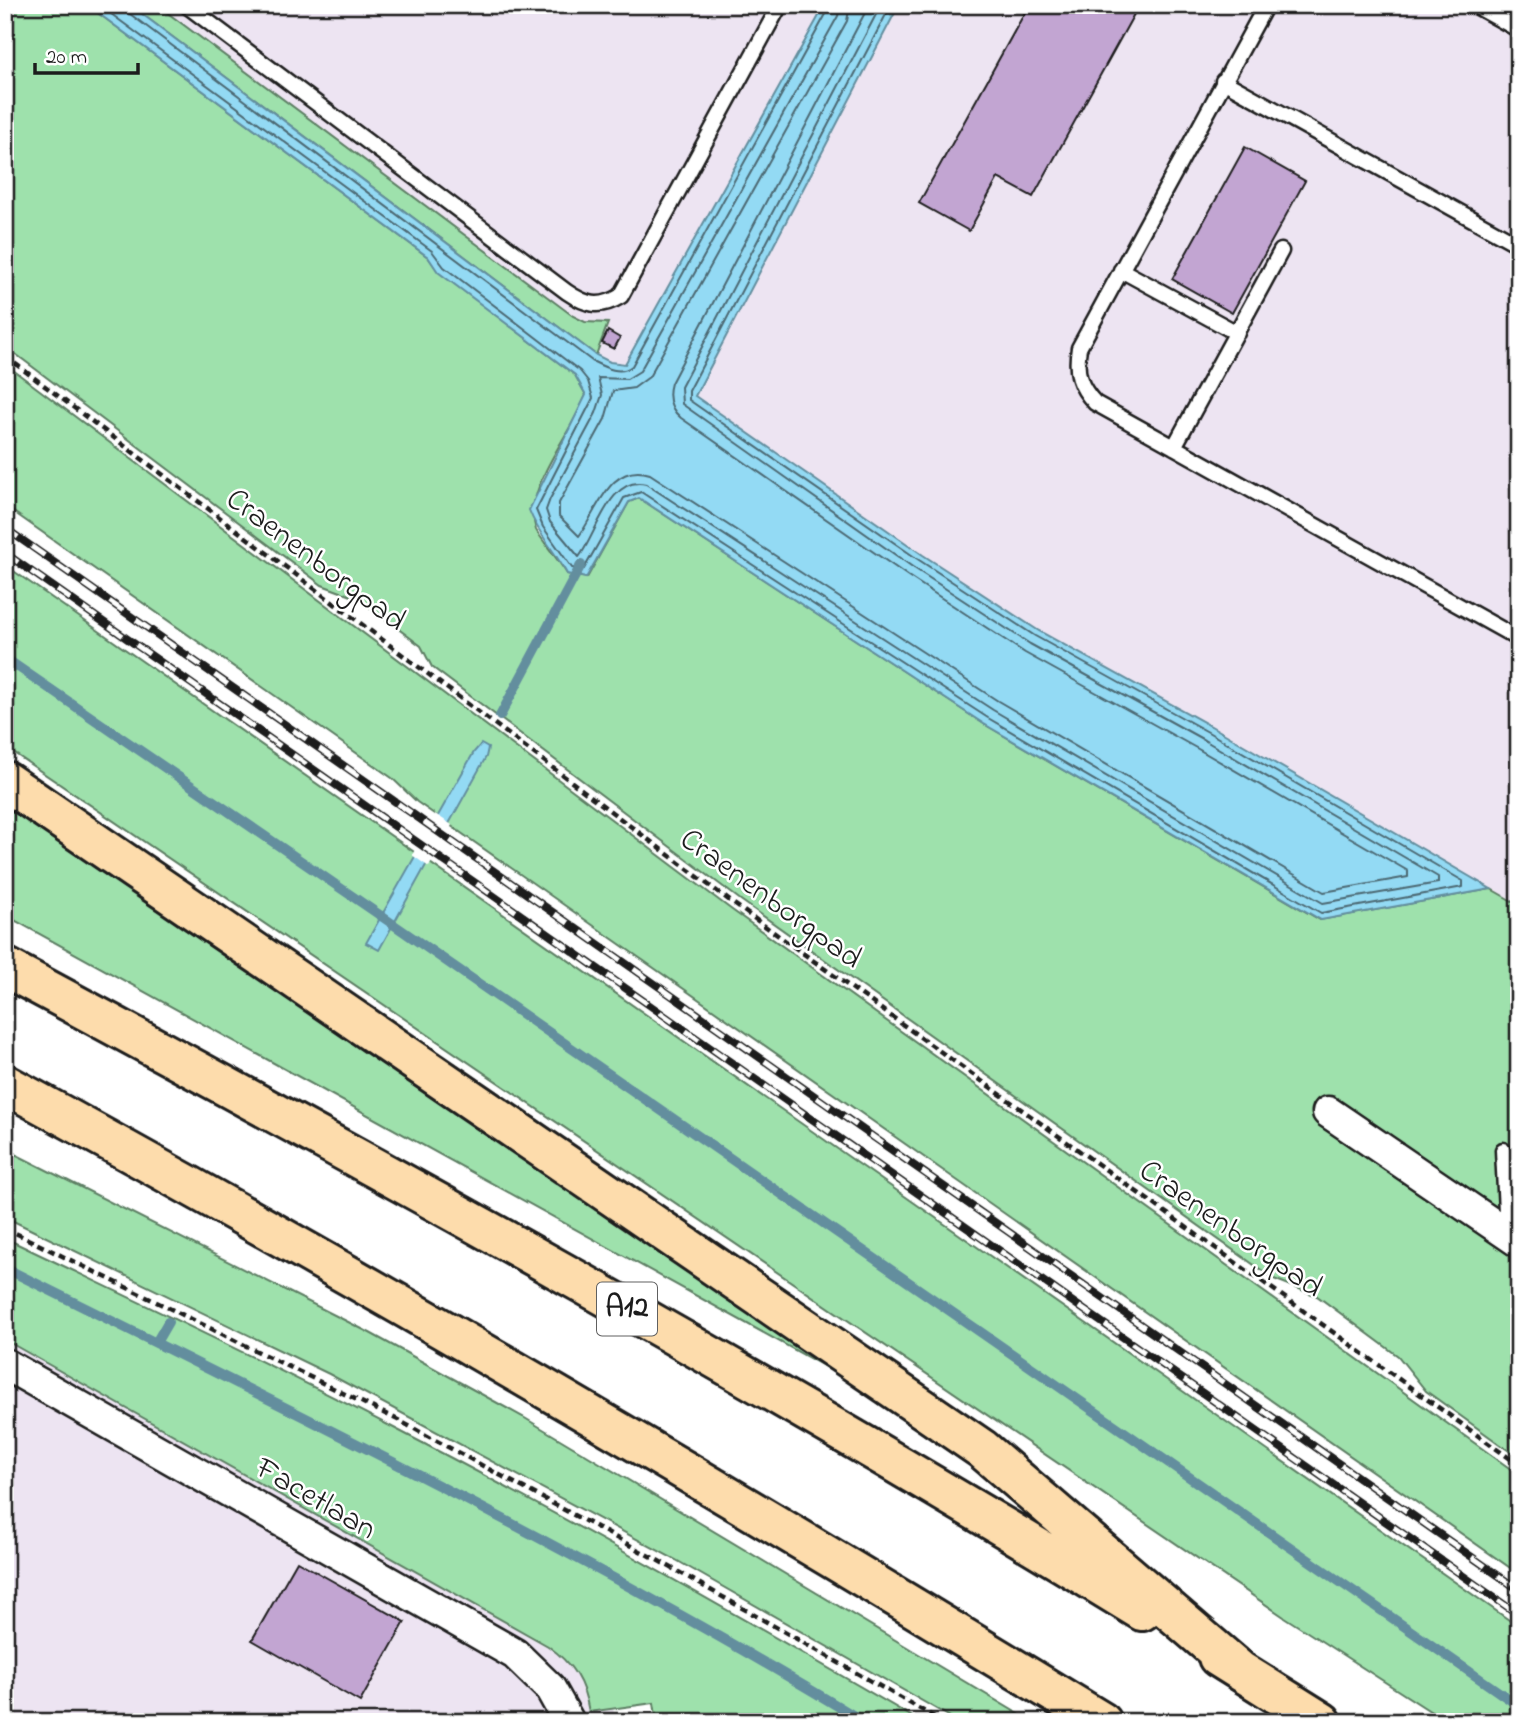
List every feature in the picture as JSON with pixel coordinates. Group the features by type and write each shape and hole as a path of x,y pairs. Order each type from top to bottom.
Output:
{"highway":[{"name":"A12","path":"5,781 982,1449 1239,1670"},
{"name":"A12","path":"5,967 430,1198 705,1353 1086,1577 1322,1722"},
{"path":"5,1084 545,1387 782,1526 1102,1722"}],"street":[{"path":"1328,1112 1513,1237"},
{"name":"Facetlaan","path":"5,1364 515,1654 550,1688 569,1722"}],"lane":[{"path":"186,5 567,292 594,306 609,303 621,296 780,5"},
{"path":"1266,5 1079,348 1078,377 1083,391 1095,403 1519,639"},
{"path":"1474,5 1519,30"},
{"path":"1223,81 1519,245"},
{"path":"1174,447 1281,251"},
{"path":"1121,270 1237,334"},
{"path":"1503,1150 1513,1237"}],"path":[{"name":"Craenenborgpad","path":"5,356 734,904 1519,1465"},
{"path":"5,1228 223,1332 398,1420 670,1567 943,1722"}],"shaded area":[{"path":"5,5 1519,5 1519,1342"},
{"path":"5,1326 608,1671 615,1722 5,1722"}],"green space":[{"path":"5,5 87,5 428,257 439,272 575,375 586,395 542,479 534,513 536,530 567,574 587,578 629,502 639,498 984,724 1320,920 1491,889 1519,905 1519,1458 1426,1391 1398,1356 1317,1296 1274,1279 742,901 432,667 421,646 357,598 322,585 5,346"},
{"path":"130,5 157,5 573,316 585,322 608,323 596,355"},
{"path":"5,364 732,910 1519,1475 1519,1574 417,802 392,778 5,506"},
{"path":"5,565 1519,1627 1519,1722 1447,1722 1284,1617 5,747"},
{"path":"5,793 880,1397 5,915"},
{"path":"5,1149 370,1333 523,1417 1032,1722 959,1722 676,1560 329,1374 5,1217"},
{"path":"5,1238 198,1330 457,1461 657,1571 921,1722 657,1722 654,1703 589,1712 576,1674 548,1646 5,1340"}],"water":[{"path":"87,5 130,5 596,355 610,362 625,364 825,5 899,5 695,396 923,555 1039,631 1211,726 1491,889 1321,920 984,724 639,498 629,502 586,578 567,574 529,510 586,395 575,375 438,272 428,257"},
{"path":"481,744 488,748 486,757 379,950 366,943"}],"pier":[{"path":"435,814 452,825 429,867 412,855"}],"building":[{"path":"1029,5 1139,5 1033,197 998,178 969,231 919,203"},
{"path":"1245,147 1305,181 1232,313 1172,279"},
{"path":"608,331 620,338 614,349 602,343"},
{"path":"297,1561 405,1622 360,1702 252,1640"}],"waterway":[{"path":"500,716 581,565"},
{"path":"5,658 1519,1706"},
{"path":"5,1268 331,1430 547,1542 654,1600 864,1722"},
{"path":"157,1341 168,1322"}],"railway":[{"path":"5,528 1519,1590"},
{"path":"5,553 1519,1615"}]}
